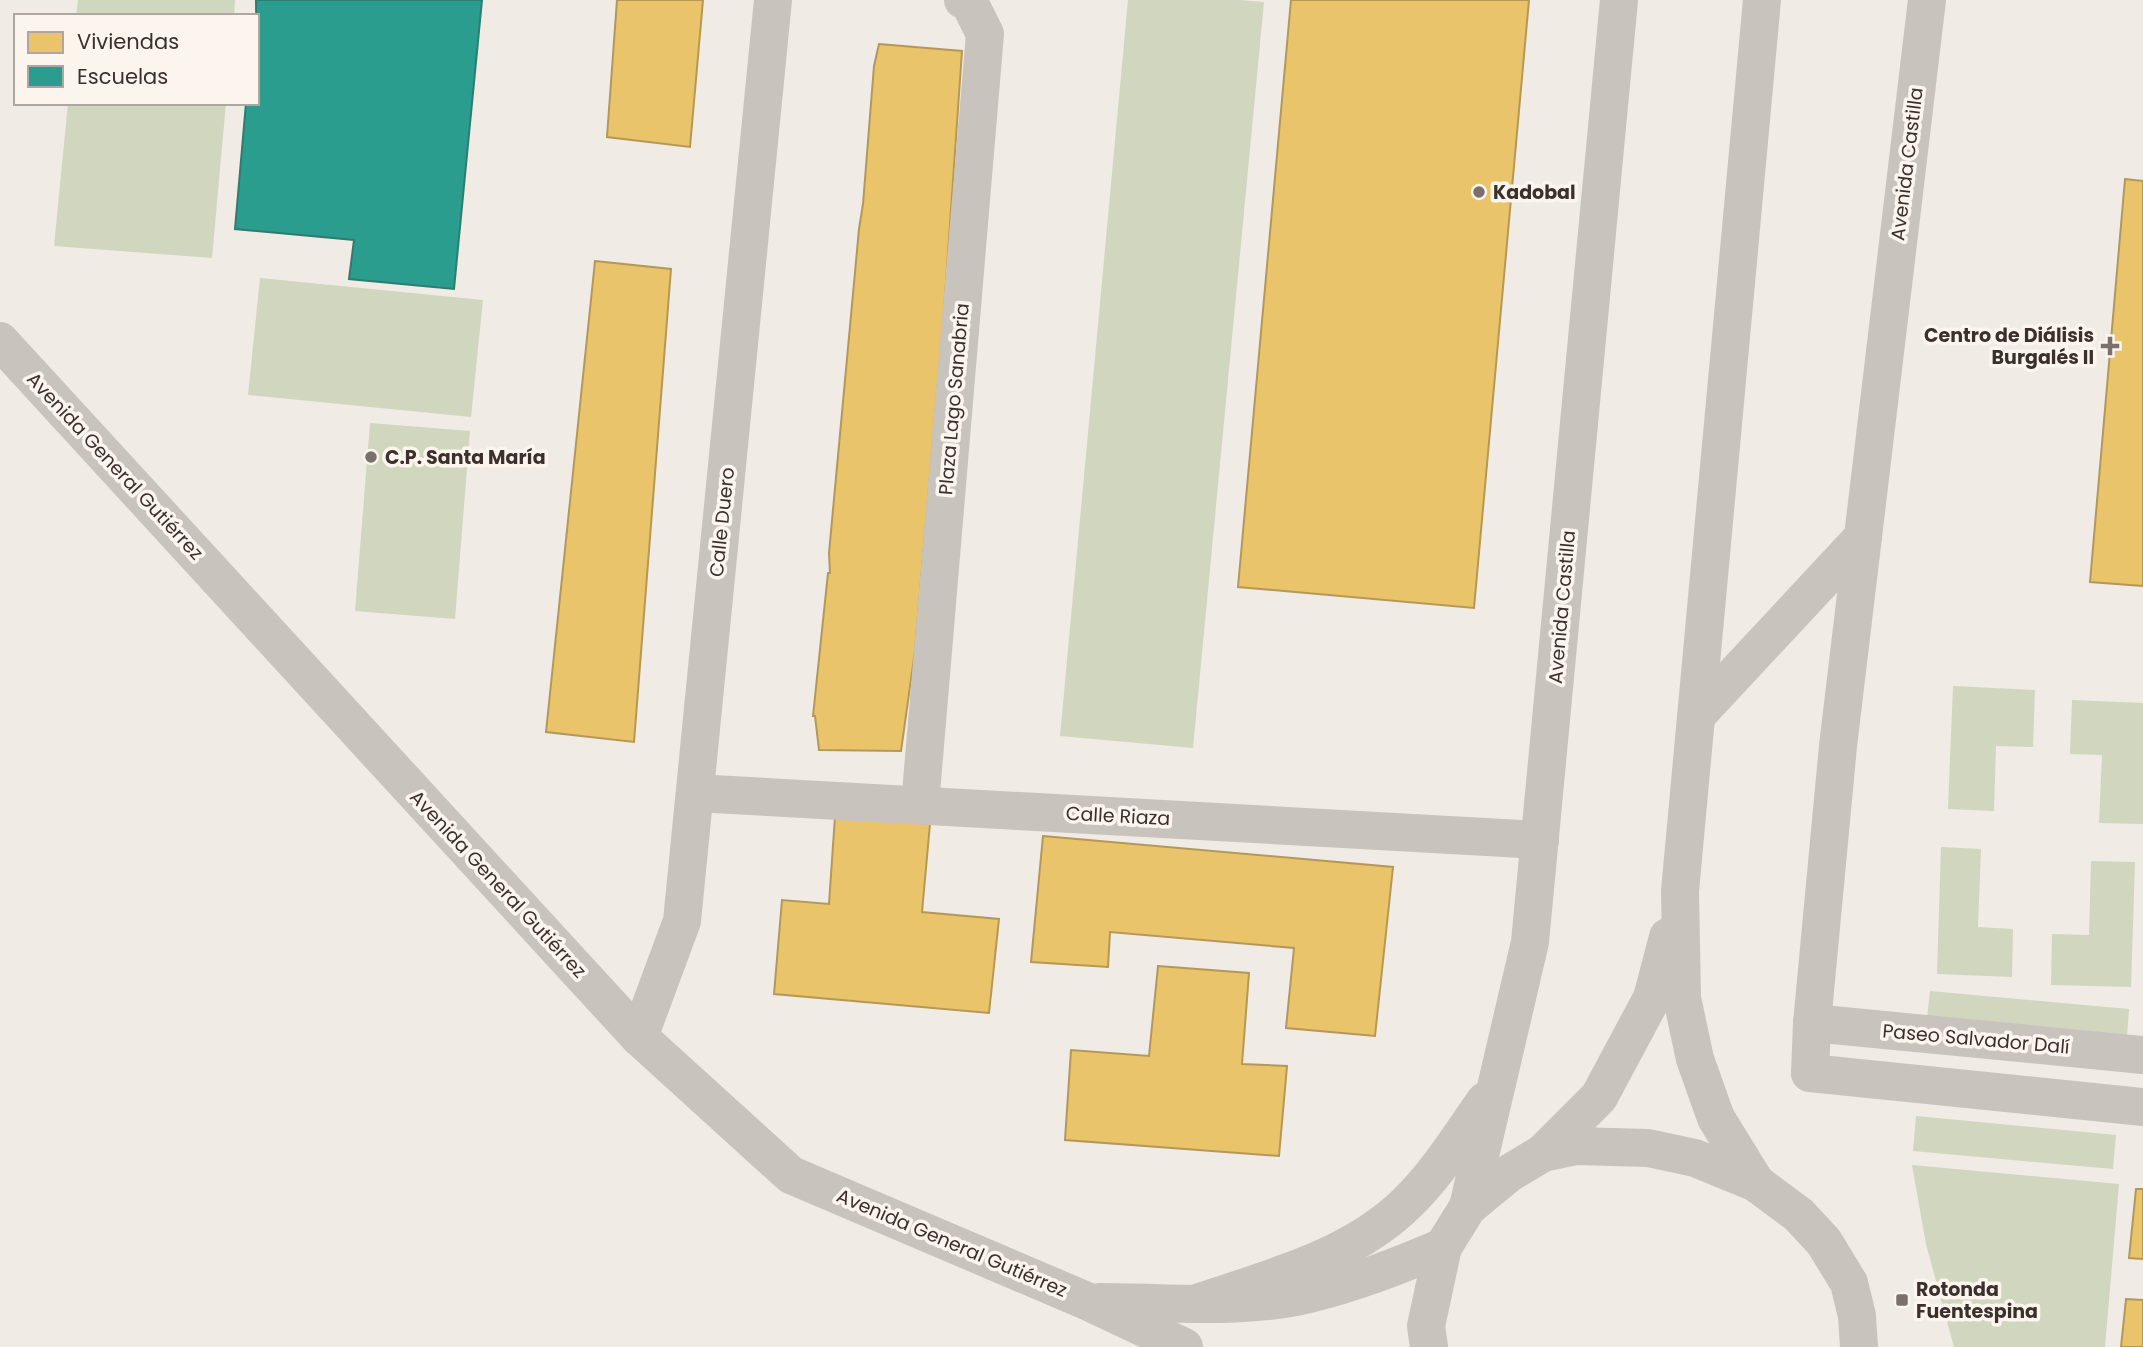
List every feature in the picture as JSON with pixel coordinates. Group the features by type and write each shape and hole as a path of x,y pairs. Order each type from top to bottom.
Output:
{"street":[{"name":"Calle Duero","path":"639,1037 682,921 773,0"},
{"name":"Plaza Lago Sanabria","path":"920,805 985,34 969,2 963,0"},
{"name":"Avenida Castilla","path":"1468,1207 1530,942 1619,0"},
{"path":"1756,1183 1716,1118 1695,1059 1682,998 1680,891 1762,0"},
{"name":"Avenida Castilla","path":"1810,1073 1812,1023 1838,746 1927,0"},
{"name":"Avenida General Gutiérrez","path":"0,341 639,1037 791,1175 1089,1302 1184,1347"},
{"path":"1697,715 1863,537"},
{"name":"Calle Riaza","path":"695,793 1540,840"},
{"path":"1429,1347 1426,1326 1443,1247 1468,1207 1508,1174 1543,1153 1599,1097 1652,998 1680,891"},
{"name":"Paseo Salvador Dalí","path":"1810,1073 2139,1106 2142,1055 1812,1023"},
{"name":"Avenida General Gutiérrez","path":"1197,1303 1304,1267 1365,1237 1407,1203 1444,1159 1497,1085"},
{"path":"1543,1153 1576,1146 1648,1148 1695,1158 1756,1183 1798,1215 1824,1242 1849,1283 1862,1337"},
{"name":"Avenida General Gutiérrez","path":"1089,1302 1235,1304 1303,1296 1369,1278 1443,1247"}],"green space":[{"path":"78,0 235,0 234,14 76,14"},
{"path":"1128,0 1264,2 1193,748 1060,736"},
{"path":"68,105 226,105 212,258 54,246"},
{"path":"260,278 483,300 471,417 248,395"},
{"path":"370,423 470,431 455,619 355,611"},
{"path":"1953,686 2035,690 2033,747 1996,746 1994,811 1948,809"},
{"path":"2072,700 2143,703 2143,824 2099,823 2102,755 2070,754"},
{"path":"1941,847 1981,849 1978,927 2013,929 2012,977 1937,974"},
{"path":"2091,861 2135,862 2131,987 2051,985 2052,934 2089,935"},
{"path":"1930,991 2129,1009 2127,1036 1927,1018"},
{"path":"1916,1116 2116,1135 2113,1169 1913,1151"},
{"path":"1912,1165 2119,1184 2105,1347 1954,1347 1926,1244"}],"building: Viviendas":[{"path":"617,0 703,0 690,147 607,137"},
{"path":"1291,0 1529,0 1474,608 1238,587"},
{"path":"879,44 962,51 944,311 915,651 901,751 819,750 813,716 830,573 829,553 874,66"},
{"path":"2125,179 2143,181 2143,586 2090,582"},
{"path":"595,261 671,269 634,742 546,732"},
{"path":"835,816 930,824 922,912 999,919 989,1013 774,994 782,900 829,904"},
{"path":"1043,836 1393,867 1375,1036 1286,1028 1294,948 1110,932 1108,967 1031,962"},
{"path":"1158,966 1249,973 1242,1064 1287,1066 1279,1156 1065,1140 1071,1050 1149,1056"},
{"path":"2136,1189 2143,1189 2143,1259 2129,1258"},
{"path":"2126,1299 2143,1300 2143,1347 2121,1347"}],"building: Escuelas":[{"path":"256,0 482,0 454,289 349,279 354,240 235,229 246,105 259,105 259,14 256,14"}],"place":[{"name":"Kadobal","path":"1479,192"},
{"name":"Centro de Diálisis Burgalés II","path":"2110,346"},
{"name":"C.P. Santa María","path":"371,457"},
{"name":"Rotonda Fuentespina","path":"1902,1300"}]}
